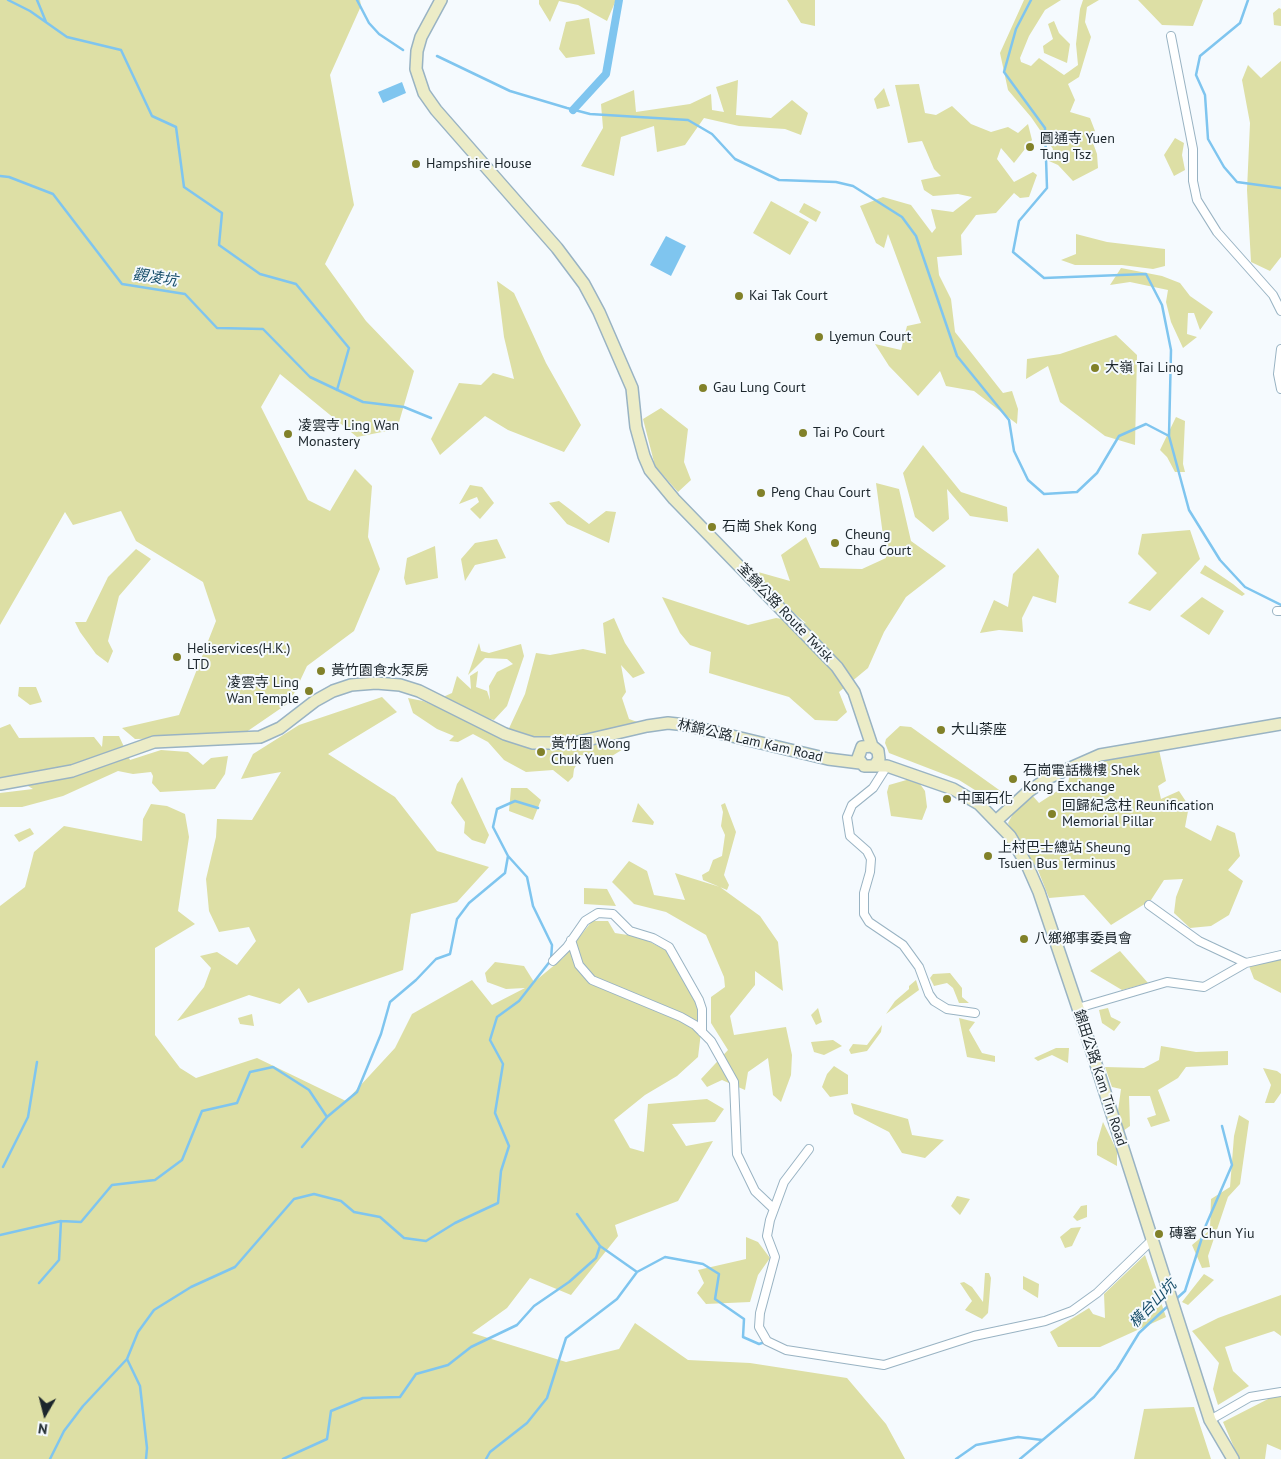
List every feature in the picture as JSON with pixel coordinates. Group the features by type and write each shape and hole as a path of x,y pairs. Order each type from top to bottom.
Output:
{"main road":[{"name":"荃錦公路 Route Twisk","path":"442,0 418,46 416,69 419,83 436,110 557,248 584,284 600,312 632,388 638,436 647,463 682,506 837,667 854,692 867,733 868,746 878,751 880,763"},
{"name":"林錦公路 Lam Kam Road","path":"0,784 66,773 154,742 260,737 280,728 326,694 345,687 370,683 394,684 419,691 505,734 534,743 574,743 668,723 854,761 867,767 880,763"},
{"path":"997,820 1030,791 1050,777 1100,755 1281,724"},
{"path":"854,761 859,751 868,746"},
{"name":"錦田公路 Kam Tin Road","path":"880,763 953,789 979,804 997,820 1019,850 1039,892 1078,1008 1210,1420 1233,1459"}],"street":[{"path":"1171,36 1193,149 1193,181 1197,200 1217,232 1273,295 1281,311"},
{"path":"1281,349 1278,374 1281,389"},
{"path":"880,763 873,788 852,805 847,817 850,836 867,851 870,859 870,872 864,893 864,914 869,922 903,944 919,967 929,994 934,1001 948,1009 975,1013"},
{"path":"1149,905 1199,941 1246,963"},
{"path":"553,961 572,940 585,921 604,912 613,914 630,931 661,942 669,947 699,1000 702,1009 702,1032"},
{"path":"572,940 579,965 592,980 655,1005 695,1025 721,1055 734,1082 737,1154 755,1191 774,1209"},
{"path":"1078,1008 1167,982 1204,988 1246,963 1281,955"},
{"path":"809,1149 788,1174 774,1209 767,1236 775,1254 775,1262 759,1322 764,1337 771,1344 786,1350 877,1364 891,1364 974,1336 1034,1324 1072,1311 1098,1293 1152,1240"},
{"path":"1210,1420 1250,1397 1281,1392"}],"green space":[{"path":"0,0 360,0 361,6 330,75 354,205 325,264 366,321 414,371 397,429 357,437 280,374 261,407 308,500 330,511 355,469 372,486 368,537 380,569 354,631 307,666 290,702 239,737 135,739 122,728 179,715 216,621 203,582 136,541 121,511 73,525 65,512 0,625"},
{"path":"539,0 616,0 607,21 578,5 559,1 550,22 539,4"},
{"path":"787,0 815,0 815,26 801,23"},
{"path":"1024,0 1061,0 1045,10 1029,36 1020,58 1021,62 1031,66 1039,58 1064,75 1078,65 1076,44 1080,9 1083,0 1099,0 1087,7 1085,22 1091,37 1079,77 1068,84 1075,100 1070,112 1090,118 1095,131 1093,143 1097,154 1098,168 1073,181 1058,165 1049,161 1053,149 1031,117 1008,90 1000,53"},
{"path":"1138,0 1203,0 1193,26 1162,25"},
{"path":"1279,8 1281,9 1281,26 1274,25 1273,13"},
{"path":"589,18 595,54 566,58 559,49 566,22"},
{"path":"1054,21 1059,33 1070,44 1067,63 1044,53 1043,46 1053,39 1048,24"},
{"path":"1281,61 1281,257 1270,271 1251,262 1247,190 1250,123 1242,80 1248,65 1261,78"},
{"path":"738,80 736,115 771,118 792,100 808,113 801,135 785,129 739,126 704,118 685,145 657,152 654,126 621,137 614,176 581,166 603,128 601,104 634,90 636,112 690,104 711,94 712,110 724,112 716,87"},
{"path":"919,84 925,113 936,115 952,106 971,124 991,132 1008,127 1018,133 1028,124 1032,140 1014,163 1001,148 997,159 1014,182 1033,172 1037,175 1029,197 1020,198 1014,193 996,213 976,215 961,235 962,255 937,257 939,275 951,299 955,332 1003,393 1012,391 1018,409 1017,424 974,391 946,386 940,371 918,396 889,366 875,344 901,350 907,326 921,323 888,234 884,248 876,243 860,206 883,197 911,205 932,233 936,228 931,209 953,212 972,197 958,194 933,196 924,190 921,180 941,176 934,169 922,141 908,143 895,85"},
{"path":"884,88 890,106 877,109 874,99"},
{"path":"1175,138 1184,143 1182,155 1185,170 1174,176 1164,155"},
{"path":"771,201 809,222 790,255 753,233"},
{"path":"804,203 821,212 816,222 799,212"},
{"path":"1076,234 1107,242 1165,249 1165,266 1153,269 1122,265 1075,265 1061,260 1076,254"},
{"path":"1121,268 1162,276 1180,283 1190,296 1213,312 1200,330 1194,313 1188,313 1187,334 1197,337 1183,348 1171,322 1166,302 1168,290 1130,282 1110,285"},
{"path":"497,281 514,293 546,363 581,425 564,452 508,430 485,416 440,455 431,439 459,383 481,385 493,373 514,379 504,337"},
{"path":"1116,335 1137,355 1135,445 1105,436 1060,402 1048,366 1026,379 1027,359 1060,354"},
{"path":"661,408 688,429 684,462 691,480 678,492 655,466 643,419"},
{"path":"1176,417 1185,421 1183,464 1185,472 1175,472 1167,457 1160,450"},
{"path":"923,445 961,492 1007,507 1008,522 970,516 947,489 949,519 933,532 915,517 903,473"},
{"path":"876,483 899,489 911,541 946,566 906,597 884,632 868,668 839,692 847,712 837,721 815,720 789,697 709,673 711,652 690,645 680,633 662,597 748,625 776,618 806,623 782,603 751,570 790,581 781,555 806,537 820,568 862,569 886,558"},
{"path":"470,485 482,487 494,503 480,519 470,509 479,502 477,497 459,504"},
{"path":"559,501 589,524 606,511 616,512 609,543 567,524 549,503"},
{"path":"1190,530 1200,559 1150,611 1128,603 1157,573 1138,554 1142,534"},
{"path":"497,539 506,558 475,565 465,581 461,559 475,543"},
{"path":"435,546 438,578 406,585 404,578 407,558"},
{"path":"1038,548 1059,576 1056,603 1033,596 1022,618 1023,632 999,630 980,633 994,600 1008,607 1013,574"},
{"path":"136,549 151,559 119,596 108,641 113,651 108,663 96,654 75,622 86,622 108,577"},
{"path":"1205,565 1245,594 1242,596 1200,573"},
{"path":"1202,597 1224,611 1209,635 1180,616"},
{"path":"614,618 625,643 645,673 633,678 621,665 626,692 622,698 629,719 640,723 623,728 619,739 625,748 602,762 582,755 574,769 573,777 568,782 553,770 526,772 504,760 488,742 473,734 458,742 449,741 454,736 437,729 413,713 408,698 423,701 485,727 490,733 504,739 525,694 536,653 550,655 583,649 606,654 603,623"},
{"path":"479,643 481,651 489,653 521,644 524,656 507,706 494,720 480,716 443,697 452,693 457,676 471,689 470,676 478,671 476,687 487,691 490,700 489,686 497,672 513,664 507,659 485,658 468,675"},
{"path":"19,687 36,687 42,702 30,705 18,696"},
{"path":"382,697 397,712 328,754 395,797 437,851 489,867 457,902 411,914 403,970 308,1003 299,988 280,1004 249,995 177,1021 204,987 211,968 200,956 217,952 237,965 256,941 249,927 219,932 209,911 206,879 216,837 217,819 252,820 281,772 241,779 253,754 299,725"},
{"path":"10,724 19,738 94,737 102,747 103,736 119,736 130,760 161,750 188,752 203,765 211,758 228,756 225,774 215,789 160,792 152,783 153,776 151,772 133,774 118,771 63,796 22,807 0,807 0,793 33,789 23,783 0,788 0,728"},
{"path":"900,726 911,727 1009,797 999,804 959,780 889,753 885,743 886,739"},
{"path":"1159,750 1166,781 1158,786 1161,799 1179,791 1189,806 1185,827 1211,841 1217,825 1235,833 1240,856 1228,870 1243,881 1229,915 1211,926 1190,928 1174,913 1176,897 1183,879 1164,880 1151,900 1111,925 1084,895 1049,898 1036,865 1028,864 1008,823 1013,814 1032,795 1039,803 1068,784 1070,773 1107,759"},
{"path":"462,777 489,835 485,844 472,840 464,833 465,822 451,803 457,784"},
{"path":"910,779 920,784 925,791 927,807 922,820 891,816 887,792 889,785"},
{"path":"511,788 527,788 541,800 533,820 509,811"},
{"path":"638,803 654,822 653,825 632,822"},
{"path":"725,803 736,832 724,875 729,885 727,890 703,880 702,875 709,871 713,860 722,856 725,835 721,826 723,812 721,805"},
{"path":"151,804 167,806 185,814 189,837 178,911 195,924 155,948 155,1035 180,1068 196,1078 257,1058 346,1101 395,1048 412,1014 472,980 492,1005 525,988 506,989 487,982 485,973 495,962 524,966 534,982 563,958 592,921 608,921 615,933 640,937 666,950 703,1016 698,1057 677,1076 645,1095 614,1120 630,1148 644,1152 648,1104 707,1099 724,1109 715,1122 672,1124 686,1146 713,1141 678,1201 615,1225 618,1236 571,1295 530,1278 507,1308 472,1333 566,1362 619,1349 635,1323 688,1360 750,1363 847,1378 886,1424 905,1459 0,1459 0,906 25,887 34,852 64,826 142,841 143,819"},
{"path":"30,828 34,834 19,842 14,835"},
{"path":"629,861 647,871 654,895 685,900 675,873 720,887 760,916 778,942 783,991 755,971 755,985 730,1016 734,1035 786,1027 792,1055 791,1075 781,1102 773,1095 768,1058 748,1072 745,1090 722,1080 707,1087 701,1079 728,1050 711,1023 711,997 725,987 724,977 706,935 666,912 634,904 612,882"},
{"path":"584,888 607,889 616,906 584,904"},
{"path":"1120,951 1148,983 1122,990 1090,971"},
{"path":"1281,959 1281,993 1254,979 1249,966"},
{"path":"950,973 962,988 962,997 969,1003 959,1003 953,988 947,983 934,986 930,978 933,974"},
{"path":"916,980 919,990 886,1014 895,1001"},
{"path":"818,1008 822,1022 816,1025 811,1015"},
{"path":"1108,1008 1111,1017 1121,1022 1114,1031 1102,1023 1099,1010"},
{"path":"252,1014 254,1026 240,1024 238,1018"},
{"path":"959,1018 975,1022 969,1030 982,1053 995,1056 995,1062 967,1057"},
{"path":"882,1025 881,1032 867,1051 851,1054 849,1050 853,1044 867,1045"},
{"path":"833,1040 842,1046 824,1055 814,1052 811,1042"},
{"path":"1161,1046 1196,1052 1228,1051 1228,1065 1186,1067 1178,1078 1158,1090 1170,1121 1151,1127 1147,1118 1156,1115 1150,1096 1129,1096 1130,1126 1123,1131 1118,1111 1121,1089 1112,1087 1105,1067 1144,1068 1159,1060"},
{"path":"1056,1048 1069,1048 1068,1063 1052,1055 1038,1061 1034,1058"},
{"path":"834,1066 848,1075 848,1094 830,1097 822,1087 827,1074"},
{"path":"1263,1068 1277,1071 1281,1074 1281,1093 1274,1103 1265,1103 1271,1085"},
{"path":"851,1103 908,1119 912,1135 944,1140 925,1158 902,1153 889,1132 854,1114"},
{"path":"1239,1115 1249,1121 1240,1184 1228,1197 1208,1256 1210,1267 1202,1268 1192,1245 1210,1230 1211,1199 1230,1187 1234,1136"},
{"path":"1103,1122 1117,1151 1117,1166 1097,1155 1097,1143"},
{"path":"957,1196 970,1199 960,1215 951,1206"},
{"path":"1087,1205 1087,1217 1077,1221 1073,1217 1081,1206"},
{"path":"1081,1227 1072,1246 1065,1248 1060,1237 1071,1228"},
{"path":"746,1237 758,1242 770,1258 758,1275 750,1302 706,1304 697,1293 704,1283 698,1270 746,1259"},
{"path":"1145,1255 1166,1317 1100,1347 1058,1347 1050,1332 1089,1308 1093,1314 1105,1318 1104,1294"},
{"path":"985,1273 989,1273 991,1278 988,1313 982,1319 965,1310 972,1301 960,1283 964,1282 972,1287 983,1302"},
{"path":"1204,1274 1214,1280 1188,1305 1182,1302"},
{"path":"1023,1276 1039,1284 1038,1298 1023,1289"},
{"path":"1281,1295 1281,1336 1274,1331 1225,1347 1233,1371 1249,1386 1218,1405 1213,1389 1219,1363 1192,1331 1218,1318"},
{"path":"1281,1396 1281,1450 1267,1444 1265,1459 1239,1459 1223,1422 1272,1397"},
{"path":"1194,1407 1211,1459 1134,1459 1144,1409"}],"water":[{"path":"402,82 406,93 383,103 378,92"},
{"path":"666,236 686,246 671,276 650,265"}],"waterway":[{"path":"8,0 30,11 67,37 121,50 152,116 176,127 184,187 222,213 219,245 260,274 296,284 349,348 337,390"},
{"path":"37,0 46,22"},
{"path":"357,0 369,23 379,34 403,50"},
{"path":"573,110 606,74 619,0"},
{"path":"1031,0 1016,29 1004,72 1045,128 1047,188 1019,221 1013,252 1044,278 1146,274 1162,305 1171,350 1169,436"},
{"path":"1248,0 1240,23 1200,56 1196,75 1205,95 1208,139 1224,167 1237,182 1281,188"},
{"path":"437,56 510,91 590,114 688,120 712,134 735,159 779,180 836,182 853,186 902,217 916,236 957,356 1009,420 1014,451 1028,480 1044,494 1077,492 1097,473 1119,436 1146,424 1169,436 1189,510 1220,560 1245,587 1281,605"},
{"name":"觀凌坑","path":"0,176 9,177 53,194 122,284 185,294 217,328 263,329 310,377 363,402 404,407 431,418"},
{"path":"50,1459 64,1431 83,1406 127,1359 138,1332 154,1310 191,1287 235,1267 294,1199 314,1194 341,1201 354,1212 380,1217 404,1238 426,1241 455,1223 498,1203 501,1171 509,1146 495,1113 503,1064 490,1040 497,1017 519,1001 551,960 552,945 533,906 527,877 508,856 493,827 497,809 515,801 538,808"},
{"path":"302,1147 327,1117 357,1092 381,1034 390,1002 416,980 436,959 450,954 457,919 469,903 505,873 508,856"},
{"path":"3,1167 28,1117 37,1062"},
{"path":"0,1235 61,1221 81,1222 112,1185 155,1180 182,1160 202,1111 237,1103 250,1072 273,1067 309,1090 327,1117"},
{"name":"橫台山坑","path":"1175,1300 1185,1291 1206,1225 1232,1165 1222,1126"},
{"path":"577,1214 600,1246 637,1272"},
{"path":"39,1283 59,1260 61,1221"},
{"path":"283,1459 327,1439 331,1411 363,1398 400,1397 416,1374 448,1365 471,1347 517,1325 534,1306 569,1282 596,1258 600,1246"},
{"path":"486,1459 490,1452 527,1423 547,1398 566,1338 617,1299 637,1272 665,1257 703,1264 719,1274 715,1299 744,1319 743,1337 759,1344 765,1342"},
{"name":"橫台山坑","path":"1020,1459 1094,1397 1117,1369 1139,1333 1169,1305"},
{"path":"127,1359 140,1386 147,1448 146,1459"},
{"path":"956,1459 976,1445 1018,1437 1042,1440"}],"place":[{"name":"圓通寺 Yuen Tung Tsz","path":"1030,147"},
{"name":"Hampshire House","path":"416,164"},
{"name":"Kai Tak Court","path":"739,296"},
{"name":"Lyemun Court","path":"819,337"},
{"name":"大嶺 Tai Ling","path":"1095,368"},
{"name":"Gau Lung Court","path":"703,388"},
{"name":"Tai Po Court","path":"803,433"},
{"name":"凌雲寺 Ling Wan Monastery","path":"288,434"},
{"name":"Peng Chau Court","path":"761,493"},
{"name":"石崗 Shek Kong","path":"712,527"},
{"name":"Cheung Chau Court","path":"835,543"},
{"name":"Heliservices(H.K.) LTD","path":"177,657"},
{"name":"黃竹園食水泵房","path":"321,671"},
{"name":"凌雲寺 Ling Wan Temple","path":"309,691"},
{"name":"大山荼座","path":"941,730"},
{"name":"黃竹園 Wong Chuk Yuen","path":"541,752"},
{"name":"石崗電話機樓 Shek Kong Exchange","path":"1013,779"},
{"name":"中国石化","path":"947,799"},
{"name":"回歸紀念柱 Reunification Memorial Pillar","path":"1052,814"},
{"name":"上村巴士總站 Sheung Tsuen Bus Terminus","path":"988,856"},
{"name":"八鄉鄉事委員會","path":"1024,939"},
{"name":"磚窰 Chun Yiu","path":"1159,1234"}]}
